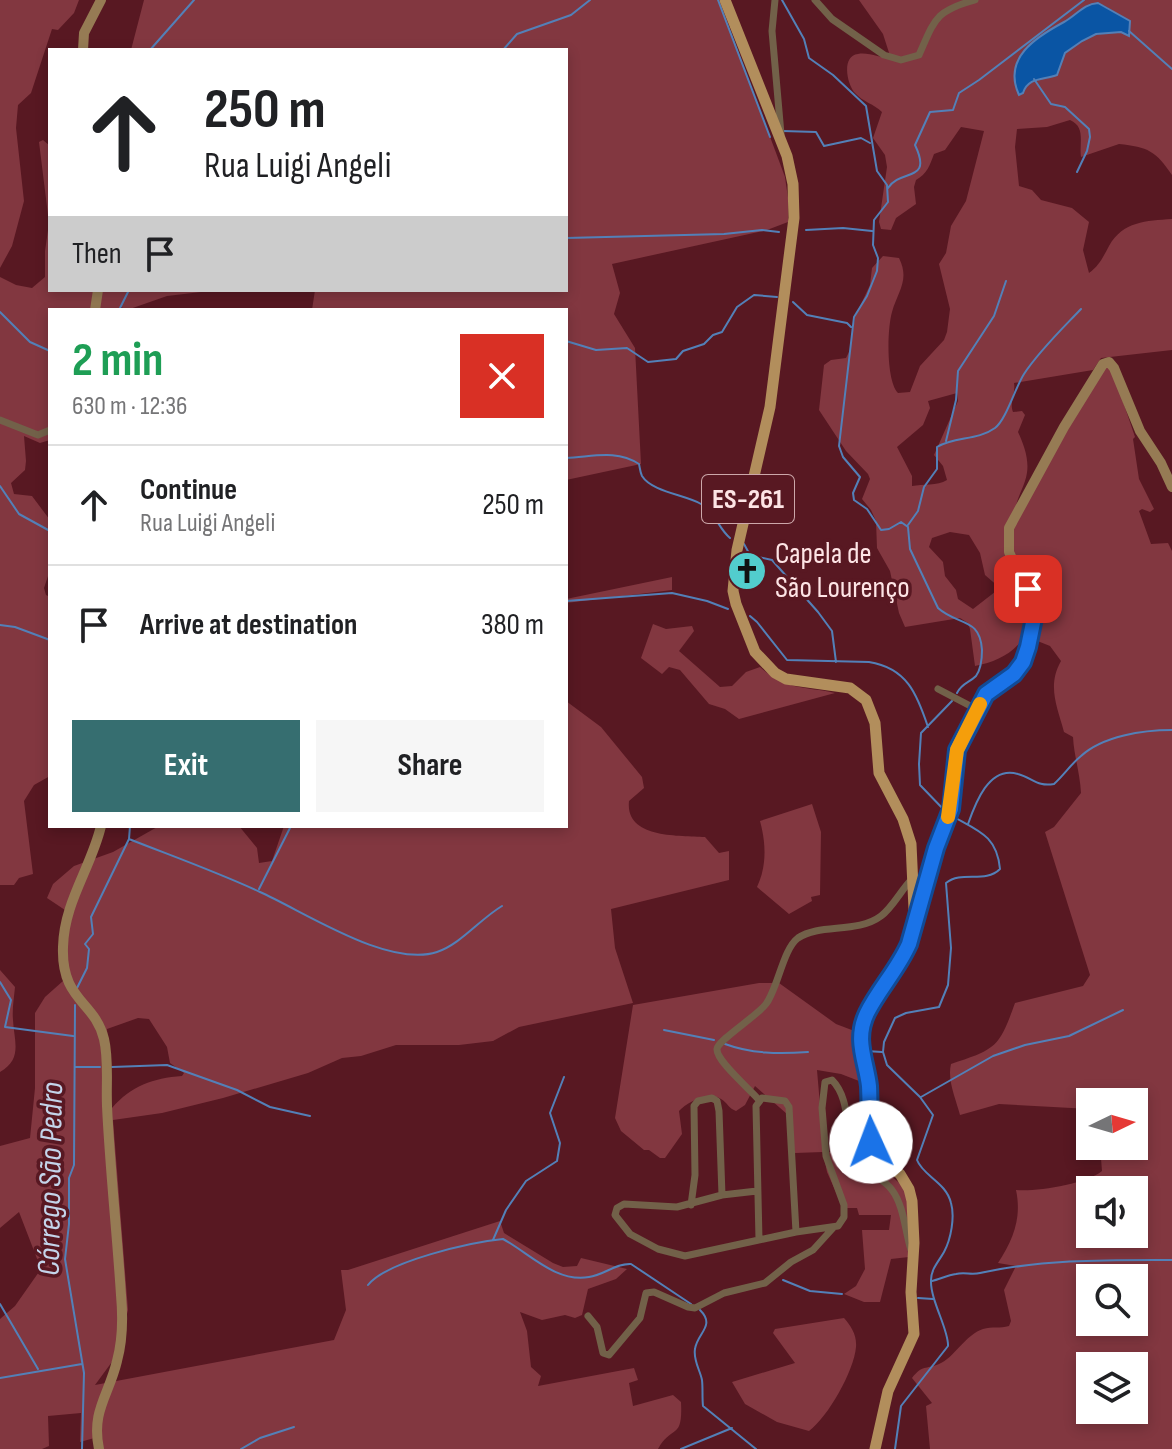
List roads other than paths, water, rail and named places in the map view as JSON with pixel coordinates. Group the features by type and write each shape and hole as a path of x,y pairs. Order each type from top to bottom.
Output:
{"main road":[{"name":"ES-261","path":"725,0 790,168 794,218 770,407 737,550 733,591 755,652 775,673 786,679 850,688 866,700 875,723 879,773 908,832 913,878 912,934 903,959 867,1013 860,1047 868,1084 873,1149 879,1160 900,1174 912,1201 914,1334 888,1391 875,1449"}],"street":[{"path":"83,48 84,33 101,0"},
{"path":"775,0 772,31 781,140"},
{"path":"815,0 832,19 884,55 901,60 919,55 939,14 975,0"},
{"path":"914,921 951,809 957,750 986,694 1009,679 1019,667 1032,633 1032,602 1009,552 1009,528 1064,427 1103,364 1112,364 1140,431 1172,487"},
{"path":"0,420 38,435 48,431"},
{"path":"938,689 978,710"},
{"path":"99,1449 97,1417 116,1365 123,1323 105,1051 101,1030 70,989 63,949 68,907 95,851 101,828"},
{"path":"796,1232 789,1107 785,1101 759,1100 719,1060 717,1047 746,1025 769,1000 794,941 806,934 870,922 882,916 913,878"},
{"path":"588,1316 597,1327 603,1353 609,1355 640,1318 647,1292 695,1308 724,1293 765,1283 791,1262 813,1250 842,1221 844,1213 826,1156 823,1090 825,1082 829,1080 836,1084 844,1104 855,1155 862,1167 891,1188 898,1200 913,1255"},
{"path":"691,1205 695,1175 694,1106 698,1101 712,1098 717,1101 719,1111 722,1195"},
{"path":"759,1100 756,1106 759,1240"},
{"path":"757,1191 722,1195 677,1207 627,1204 615,1211 617,1219 630,1234 658,1249 679,1255 692,1255 796,1232 833,1228"}],"water":[{"path":"1098,3 1130,21 1129,36 1121,32 1096,34 1082,41 1065,53 1057,75 1028,84 1019,95 1015,70 1025,50 1084,8"}],"waterway":[{"path":"152,48 194,0"},
{"path":"505,48 517,34 571,15 590,0"},
{"path":"718,0 770,137"},
{"path":"782,0 804,39 809,58 833,75 866,106 877,171 887,185 888,202 874,220 873,245 878,258 877,271 854,317 839,446 843,457 860,477 853,493 854,500 867,509 881,530 901,522 908,527"},
{"path":"888,188 900,178 918,170 920,157 915,145 930,112 953,110 959,93 1084,0"},
{"path":"1129,31 1172,69"},
{"path":"1034,79 1051,104 1065,107 1089,129 1087,151 1077,172"},
{"path":"783,131 816,132 824,146 861,138 870,143"},
{"path":"806,230 843,228 872,231"},
{"path":"568,238 724,234 762,230 779,232"},
{"path":"946,441 956,400 958,371 994,316 1006,281"},
{"path":"120,308 128,292"},
{"path":"568,342 596,350 627,348 648,362 676,359 683,351 704,344 713,335 722,332 737,307 754,295 777,297"},
{"path":"793,302 807,315 847,323 851,327"},
{"path":"908,525 918,511 924,487 937,469 937,447 995,428 1030,365 1081,309"},
{"path":"0,312 30,342 48,350"},
{"path":"568,458 604,455 630,459 639,464 642,476 653,486 706,508 730,538"},
{"name":"Córrego São Pedro","path":"0,486 19,514 48,530"},
{"path":"908,527 910,549 938,608 967,623 980,639 982,653 979,670 957,693"},
{"path":"744,544 750,555 772,560 818,612 832,631 836,662"},
{"path":"568,601 672,593 728,609"},
{"path":"750,616 787,660 869,662 893,670 909,684 928,727"},
{"path":"0,625 48,639"},
{"path":"947,813 920,785 919,764 921,733 952,701"},
{"path":"968,824 985,788 999,775 1018,774 1039,783 1054,784 1077,759 1100,744 1136,733 1172,730"},
{"path":"895,1449 901,1406 948,1346 931,1288 931,1276 949,1241 953,1215 948,1196 917,1160 933,1115 920,1097 887,1065 884,1042 895,1018 939,1007 948,985 951,948 946,883 959,877 987,876 1000,869 991,842 952,816"},
{"name":"Córrego São Pedro","path":"77,988 87,968 89,949 85,944 93,934 91,917 129,839 130,828"},
{"path":"259,889 290,828"},
{"path":"129,839 244,885 347,936 395,952 417,955 437,952 502,906"},
{"path":"0,982 11,1000 5,1027 73,1036"},
{"name":"Córrego São Pedro","path":"75,1005 74,1165 69,1178 65,1259 84,1373 82,1449"},
{"path":"921,1097 993,1056 1025,1045 1069,1036 1123,1010"},
{"path":"664,1030 714,1040"},
{"path":"725,1044 745,1050 808,1052"},
{"path":"866,1051 882,1052"},
{"path":"112,1067 167,1065 237,1090 270,1107 310,1116"},
{"path":"75,1067 100,1067"},
{"path":"493,1240 506,1210 526,1181 557,1161 560,1143 550,1113 564,1077"},
{"path":"368,1285 378,1276 411,1261 503,1239 543,1266 565,1276 589,1277 631,1264 691,1304"},
{"path":"932,1281 959,1273 977,1274 1052,1263 1172,1260"},
{"path":"783,1280 810,1291 842,1294"},
{"path":"918,1298 933,1299"},
{"path":"0,1304 38,1369"},
{"path":"700,1310 706,1325 696,1343 695,1353 702,1380 703,1406 756,1449"},
{"path":"0,1378 82,1364"},
{"path":"241,1449 260,1438 294,1427"},
{"path":"681,1449 732,1428"}],"place":[{"name":"Capela de São Lourenço","path":"747,571"}]}
